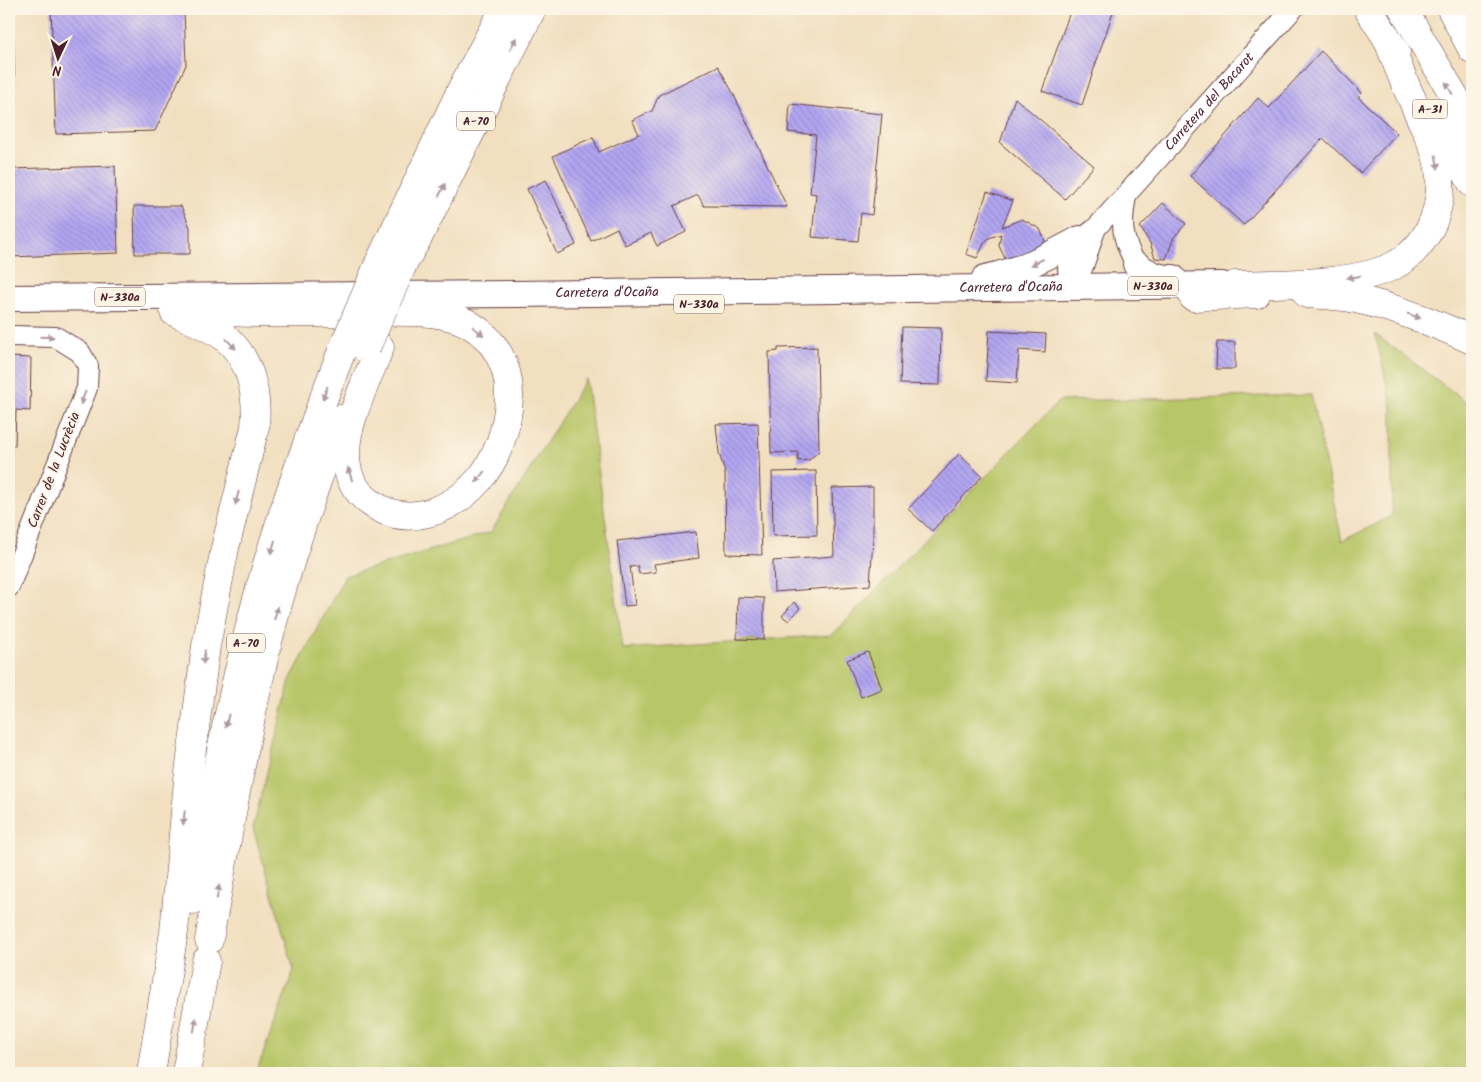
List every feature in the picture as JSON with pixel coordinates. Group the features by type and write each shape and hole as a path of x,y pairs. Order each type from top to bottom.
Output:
{"highway":[{"path":"399,217 424,140 492,9"},
{"name":"A-70","path":"399,263 399,217 462,88 504,9"},
{"name":"A-70","path":"186,1073 210,799 250,626 293,483 363,348 399,263 420,234 532,9"},
{"name":"A-31","path":"1368,9 1447,137 1472,183"},
{"name":"A-31","path":"1403,9 1462,109 1472,131"},
{"path":"1451,9 1472,49"},
{"path":"1235,285 1324,281 1365,275 1393,266 1411,254 1428,232 1439,206 1442,185 1435,152 1386,36"},
{"path":"206,312 252,314 432,313 469,324 484,336 497,350 506,369 510,386 504,432 492,461 479,480 456,500 437,511 417,516 396,515 380,510 365,499 353,484 347,471 346,453 363,348 399,263"},
{"path":"1185,297 1285,293 1354,298 1386,306 1436,323 1472,340"},
{"path":"151,1073 174,932 188,780 206,646 225,548 255,427 256,412 255,395 250,375 240,354 224,337 174,312"},
{"name":"A-70","path":"163,1073 196,951"}],"main road":[{"path":"885,289 980,280 1010,273 1032,264 1088,234"},
{"path":"1136,264 1148,274 1157,277 1215,277 1235,285"},
{"name":"Carretera d'Ocaña","path":"9,298 1235,285"},
{"path":"818,304 868,296 1061,294 1072,287 1081,294 1121,293 1185,297"},
{"name":"Carretera d'Ocaña","path":"9,313 206,312 252,308 447,304 1053,302 1185,297"}],"street":[{"name":"Carretera del Bacarot","path":"1072,287 1067,271 1074,247 1126,196 1293,9"},
{"path":"1126,196 1122,230 1126,248 1136,264"},
{"path":"1088,234 1136,264"},
{"name":"Carrer de la Lucrècia","path":"9,336 56,337 80,352 88,366 87,388 9,587"}],"green space":[{"path":"1375,334 1472,406 1472,1073 256,1073 294,970 253,828 290,680 345,576 491,532 586,379 623,649 832,635 1059,401 1311,395 1342,541 1392,516 1392,406"}],"building":[{"path":"9,9 13,9 15,110 9,110"},
{"path":"51,9 184,9 186,65 155,131 56,134"},
{"path":"1071,9 1114,9 1082,105 1042,91"},
{"path":"1321,51 1362,93 1358,97 1397,133 1360,173 1323,138 1244,225 1190,176 1258,98 1269,108"},
{"path":"718,66 732,91 787,207 704,206 698,195 674,206 686,232 657,246 651,233 625,245 617,228 591,241 553,156 593,137 599,152 639,134 632,120 652,111 659,95"},
{"path":"1015,98 1094,166 1065,199 1000,143"},
{"path":"790,104 882,114 872,215 861,213 858,241 812,237 816,194 810,193 816,135 788,132"},
{"path":"115,166 118,253 9,257 9,169"},
{"path":"546,180 576,245 557,254 527,189"},
{"path":"987,192 1013,201 1002,227 1022,219 1040,229 1048,248 1009,266 999,246 1001,234 989,238 985,242 977,258 966,254"},
{"path":"1163,203 1186,224 1174,237 1166,259 1155,258 1150,243 1140,227"},
{"path":"134,206 181,206 190,227 190,254 135,254"},
{"path":"902,327 941,328 940,385 900,384"},
{"path":"989,331 1046,334 1045,352 1019,350 1017,383 986,381"},
{"path":"1217,342 1235,342 1235,369 1216,369"},
{"path":"817,347 819,451 809,460 798,461 798,452 771,453 769,352 778,351 778,348"},
{"path":"9,357 31,358 30,411 16,410 15,446 9,446"},
{"path":"758,423 762,555 726,554 725,472 719,453 716,424"},
{"path":"959,454 982,476 932,531 908,509"},
{"path":"816,471 817,535 773,536 772,472"},
{"path":"873,487 873,538 870,585 774,592 773,561 834,556 832,488"},
{"path":"696,532 699,558 654,564 656,572 639,574 638,566 630,567 635,605 625,606 617,541"},
{"path":"738,597 764,598 764,640 737,639"},
{"path":"794,602 800,608 789,621 782,616"},
{"path":"868,652 882,689 861,697 847,660"}]}
